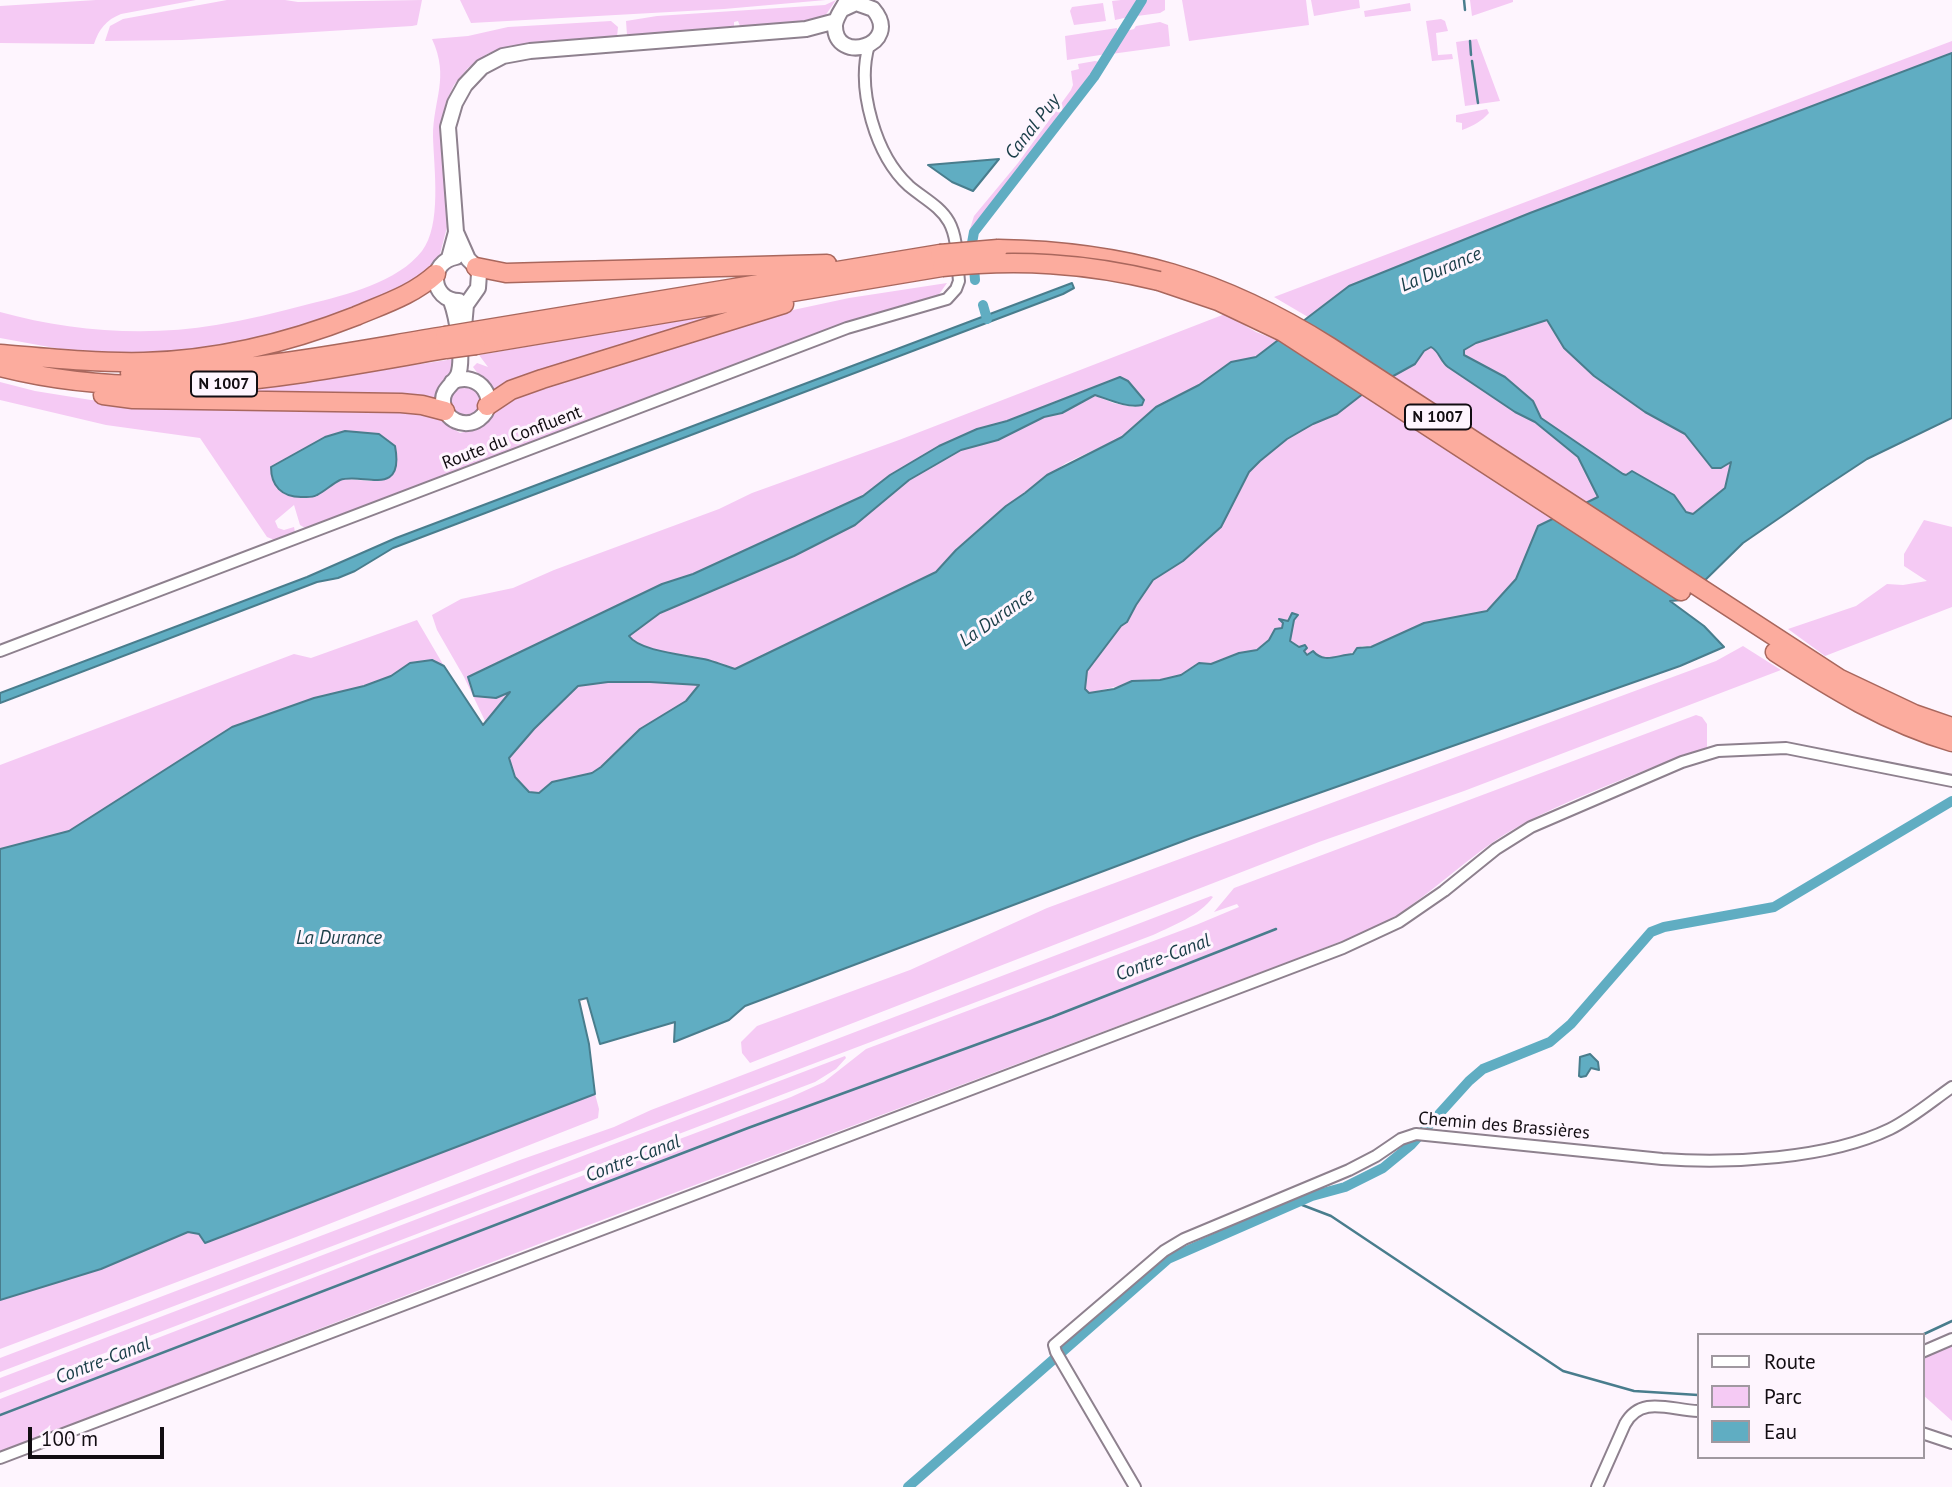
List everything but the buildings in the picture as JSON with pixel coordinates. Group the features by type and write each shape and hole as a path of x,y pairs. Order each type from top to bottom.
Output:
{"highway":[{"name":"N 1007","path":"476,338 840,285 941,261"},
{"path":"472,263 506,273 900,262"},
{"name":"N 1007","path":"0,367 76,382 176,387 246,382 446,343 900,262 1038,262 1125,273 1190,290 1254,317 1293,338 1888,718 1952,742"},
{"path":"0,354 98,362 146,362 252,348 331,326 416,290 436,274"},
{"path":"487,406 511,390 542,379 726,321 803,300 840,285"},
{"name":"N 1007","path":"0,354 81,369 149,374 265,366 446,343"},
{"path":"0,375 71,391 132,399 401,403 445,411"},
{"name":"N 1007","path":"1837,684 1952,727"}],"street":[{"path":"452,382 471,379 478,382 486,392 487,406 484,413 472,422 457,422 445,411 444,392 458,374 460,359 456,314 451,301 440,293 437,287 436,274 449,258 456,232 449,127 455,103 465,85 482,66 503,56 530,51 806,29 856,3 868,3 876,12 880,24 878,36 862,48 806,29"},
{"path":"842,10 843,42 856,53 865,69"},
{"path":"865,69 869,45"},
{"name":"Route du Confluent","path":"0,651 846,328 942,302 951,295 959,281 951,226 941,210 910,187 885,154 872,120 865,69"},
{"path":"456,232 480,274 478,288 468,299 463,324 471,379"},
{"path":"449,258 462,257 472,263"},
{"path":"451,301 468,299"},
{"path":"0,1458 1343,947 1399,922 1444,891 1496,849 1531,827 1682,762 1718,751 1786,748 1952,781"},
{"name":"Chemin des Brassières","path":"1135,1487 1056,1352 1164,1251 1184,1239 1349,1170 1401,1139 1420,1134 1700,1162 1745,1161 1814,1151 1873,1136 1905,1121 1952,1087"},
{"path":"1924,1351 1952,1339"},
{"path":"1597,1487 1625,1424 1637,1409 1650,1406 1696,1411"},
{"path":"1924,1434 1952,1443"}],"green space":[{"path":"96,0 196,0 121,14 104,26 94,44 0,43 0,6"},
{"path":"227,0 422,0 417,25 412,26 182,40 105,41 110,26 123,19"},
{"path":"460,0 826,0 724,9 471,23"},
{"path":"836,0 825,16 810,21 740,26 738,21 734,22 734,27 627,35 626,21 657,16 825,5"},
{"path":"1139,0 1129,17 1115,20 1112,1"},
{"path":"1145,0 1165,0 1165,10 1137,16"},
{"path":"1182,0 1306,0 1309,25 1189,41"},
{"path":"1311,0 1359,0 1360,8 1314,16"},
{"path":"1470,0 1513,0 1513,2 1472,16"},
{"path":"1103,3 1106,21 1074,25 1070,11 1072,7"},
{"path":"1410,3 1411,11 1365,17 1364,11"},
{"path":"611,21 618,27 617,37 509,46 487,54 468,68 454,85 446,102 442,121 447,227 440,254 421,279 350,310 266,338 212,347 169,353 82,353 0,338 0,312 80,328 135,331 189,329 239,321 323,300 385,279 412,262 422,251 428,240 435,212 433,137 440,65 432,39 468,36 508,27"},
{"path":"1426,21 1445,21 1448,31 1436,33 1438,55 1452,54 1453,59 1432,61"},
{"path":"1160,22 1168,25 1170,46 1111,54 1126,31 1136,26"},
{"path":"1117,28 1117,32 1123,31 1107,54 1067,60 1065,36"},
{"path":"1477,39 1500,101 1465,106 1456,42"},
{"path":"1952,41 1952,53 1538,210 1350,286 1308,317 1274,297"},
{"path":"1100,62 969,232 974,216 1018,163 1071,90 1071,71 1079,69 1078,64"},
{"path":"1487,109 1489,113 1486,116 1462,130 1462,123 1456,122 1456,115"},
{"path":"947,283 935,300 797,341 305,528 300,525 294,505 275,521 278,528 284,530 294,527 295,532 277,541 267,537 200,438 106,425 0,400 0,382 91,400 142,404 338,408 429,413 460,433 485,422 512,397 765,316 849,298","holes":["325,437 373,481 342,479 329,487 271,467"]},
{"path":"730,311 730,314 494,395 473,367 477,363 488,367 479,355"},
{"path":"1225,314 1256,332 1279,341 1256,357 1231,362 1199,385 1156,407 1122,437 1066,463 1006,506 956,549 936,572 735,670 708,660 643,646 629,636 660,613 794,556 855,525 909,480 961,450 998,440 1044,417 1062,413 1096,395 1113,403 1134,407 1143,400 1119,377 1007,421 979,428 939,446 890,475 863,496 693,574 662,584 469,676 496,698 511,691 486,723 437,630 432,615 461,599 513,588 554,570 719,509 752,493 899,440"},
{"path":"1546,320 1564,348 1593,376 1645,412 1685,434 1711,467 1731,461 1725,488 1693,514 1685,512 1674,495 1632,471 1623,474 1541,418 1536,406 1499,373 1464,355 1464,350 1476,343"},
{"path":"1431,347 1439,354 1443,364 1515,412 1535,422 1568,448 1578,457 1599,498 1538,526 1516,579 1487,611 1424,623 1371,647 1362,646 1344,656 1329,658 1308,655 1290,641 1294,615 1290,615 1282,628 1275,629 1269,640 1257,650 1239,653 1211,664 1199,663 1181,675 1160,680 1148,679 1089,693 1085,689 1087,671 1121,626 1127,622 1153,580 1183,561 1221,527 1249,472 1260,461 1287,439 1337,414 1368,390 1415,364 1424,351"},
{"path":"454,359 454,368 436,403 223,393"},
{"path":"465,386 476,390 480,401 476,412 465,416 454,412 450,401 454,390"},
{"path":"1924,520 1952,527 1952,607 1825,656 1788,629 1856,606 1887,584 1903,585 1927,581 1904,566 1904,554"},
{"path":"417,620 444,666 432,660 410,663 391,676 364,686 314,698 232,727 69,831 0,849 0,765 294,654 311,658"},
{"path":"1743,646 1781,670 1464,791 1319,842 750,1063 742,1053 741,1042 757,1026 910,970 1047,908 1716,661"},
{"path":"608,682 699,685 686,701 640,729 592,773 552,782 538,793 529,792 515,777 509,758 578,686"},
{"path":"1696,715 1702,717 1707,724 1707,747 1589,793 1521,825 1489,845 1397,915 1363,932 565,1234 0,1452 0,1399 791,1097 824,1082 866,1049 1239,907 1237,904 1214,912 1234,888"},
{"path":"1213,897 1207,904 1193,915 1153,935 0,1372 0,1358 520,1160 614,1127 651,1110"},
{"path":"845,1056 836,1069 815,1082 0,1393 0,1378"},
{"path":"595,1094 599,1109 598,1118 296,1237 0,1349 0,1300 101,1269 188,1232 199,1234 206,1242"},
{"path":"1952,1344 1952,1421 1924,1396 1924,1356"}],"water":[{"name":"La Durance","path":"1952,53 1952,418 1867,459 1743,543 1683,600 1670,601 1704,626 1724,647 1680,666 1194,837 745,1006 729,1020 674,1042 675,1022 600,1044 587,998 579,1000 589,1044 595,1094 205,1243 199,1234 188,1232 101,1269 0,1300 0,849 69,831 232,727 314,698 364,686 391,676 410,663 432,660 444,666 483,725 510,692 496,698 474,696 468,677 662,584 693,574 863,496 890,475 939,446 977,429 1007,421 1120,377 1128,381 1144,400 1142,405 1130,405 1095,395 1062,413 1044,417 998,440 961,450 909,480 855,525 794,556 660,613 629,636 643,646 708,660 735,669 936,572 956,550 1006,506 1047,475 1122,437 1156,407 1199,385 1231,362 1256,357 1349,286 1530,213","holes":["1547,320 1564,348 1594,376 1645,412 1685,434 1712,468 1721,468 1731,462 1725,488 1693,514 1686,512 1674,495 1632,471 1623,474 1541,418 1533,401 1505,377 1464,355 1464,350 1476,343","1431,347 1434,349 1448,367 1515,412 1535,422 1578,457 1598,497 1538,526 1516,579 1487,611 1424,623 1371,647 1357,648 1353,654 1331,658 1322,657 1313,651 1307,655 1304,651 1307,648 1305,645 1299,647 1290,641 1294,620 1298,615 1292,613 1288,621 1279,619 1283,623 1282,628 1275,629 1269,640 1257,650 1239,653 1211,664 1199,663 1181,675 1160,680 1132,681 1114,689 1089,693 1085,689 1087,671 1121,626 1127,622 1153,580 1183,561 1221,527 1249,472 1287,439 1337,414 1368,390 1415,364 1424,351","608,682 699,685 686,701 640,729 592,773 552,782 539,793 529,792 515,777 509,758 578,686"]},
{"path":"999,159 973,191 952,182 928,165"},
{"path":"1072,283 1074,288 1063,294 393,548 338,578 317,582 0,703 0,693 307,577 396,538"},
{"path":"345,431 379,434 395,446 394,473 379,480 340,480 311,497 288,495 275,485 271,467 325,437"},
{"path":"1590,1054 1598,1062 1599,1070 1591,1068 1586,1076 1581,1077 1580,1057"}],"waterway":[{"name":"Canal Puy","path":"975,280 972,243 974,232 1094,77 1142,0"},
{"path":"1464,0 1465,10"},
{"path":"1470,41 1471,55"},
{"path":"1472,61 1478,103"},
{"name":"Canal Puy","path":"983,305 987,319"},
{"path":"908,1487 1168,1259 1312,1196 1345,1187 1383,1168 1411,1145 1483,1069 1550,1042 1571,1024 1651,932 1664,927 1774,907 1952,801"},
{"name":"Contre-Canal","path":"0,1415 748,1128 1052,1017 1276,929"},
{"path":"1297,1203 1331,1216 1563,1371 1634,1391 1696,1395"},
{"path":"1924,1334 1952,1321"}]}
